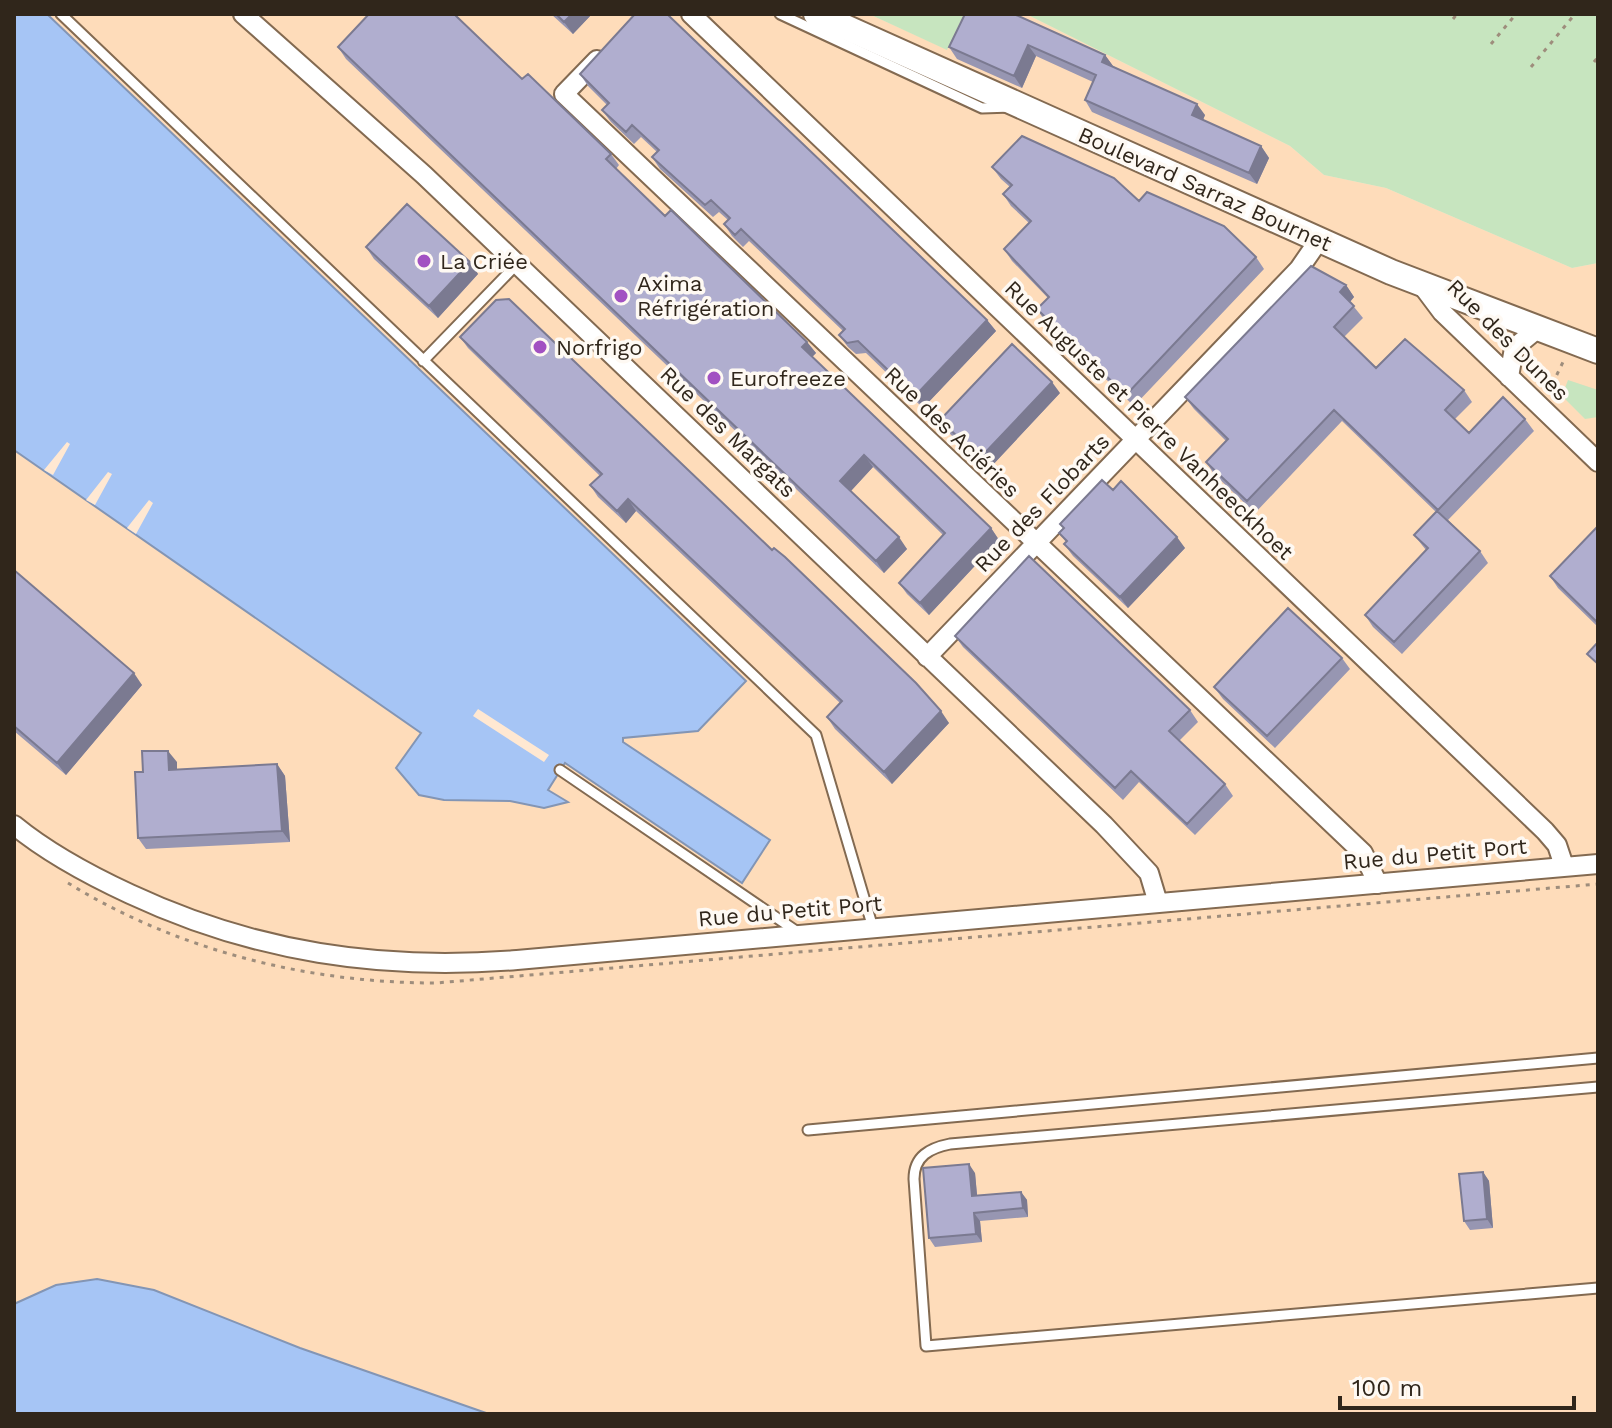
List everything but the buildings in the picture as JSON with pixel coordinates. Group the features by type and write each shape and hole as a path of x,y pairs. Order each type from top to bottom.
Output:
{"street":[{"name":"Rue Auguste et Pierre Vanheeckhoet","path":"691,14 1545,831 1557,845 1564,866"},
{"name":"Boulevard Sarraz Bournet","path":"816,14 1421,284 1598,351"},
{"name":"Rue des Margats","path":"247,15 424,175 1135,857 1152,879 1158,903"},
{"name":"Rue des Aciéries","path":"607,48 564,94 1363,853 1378,884"},
{"name":"Rue des Flobarts","path":"927,657 1299,269 1319,240"},
{"name":"Rue des Dunes","path":"1421,284 1442,312 1598,462"},
{"path":"1509,377 1514,348 1537,329"},
{"name":"Rue du Petit Port","path":"14,825 90,874 185,919 257,941 345,958 451,965 1598,864"}],"lane":[{"path":"61,14 816,735 873,928"},
{"path":"780,14 982,108 997,110 1019,106"},
{"path":"423,361 517,264"},
{"path":"560,770 802,934"},
{"path":"808,1130 1598,1058"},
{"path":"1598,1087 950,1144 928,1151 918,1161 914,1173 926,1346 1598,1288"}],"path":[{"path":"1453,19 1457,14"},
{"path":"1491,44 1516,14"},
{"path":"1531,67 1575,14"},
{"path":"1594,62 1598,57"},
{"path":"1541,408 1572,343"}],"shaded area":[{"path":"47,14 869,14 946,49 964,14 1026,14 1290,146 1324,175 1386,188 1572,268 1598,263 1598,1414 489,1414 300,1348 153,1290 97,1279 14,1304 14,450 421,733 444,800 510,801 544,808 567,802 548,790 565,763 769,840 623,742 622,737 698,731 745,680"}],"green space":[{"path":"869,14 964,14 947,50"},
{"path":"1026,14 1598,14 1598,263 1572,268 1386,188 1324,175 1290,146"},
{"path":"1568,380 1598,390 1598,417 1585,419 1562,396"}],"water":[{"path":"14,14 47,14 746,681 698,731 623,738 623,742 770,840 742,883 565,763 548,790 568,802 544,808 510,801 444,800 419,795 396,768 421,733 14,450"},
{"path":"97,1279 154,1290 300,1348 489,1414 14,1414 14,1304 56,1285"}],"pier":[{"path":"67,442 70,444 53,475 44,470"},
{"path":"108,472 112,474 95,505 86,500"},
{"path":"149,500 153,503 136,534 127,528"},
{"path":"478,709 549,755 544,762 473,716"}],"place":[{"name":"La Criée","path":"424,261"},
{"name":"Axima Réfrigération","path":"621,296"},
{"name":"Norfrigo","path":"540,347"},
{"name":"Eurofreeze","path":"714,378"}]}
